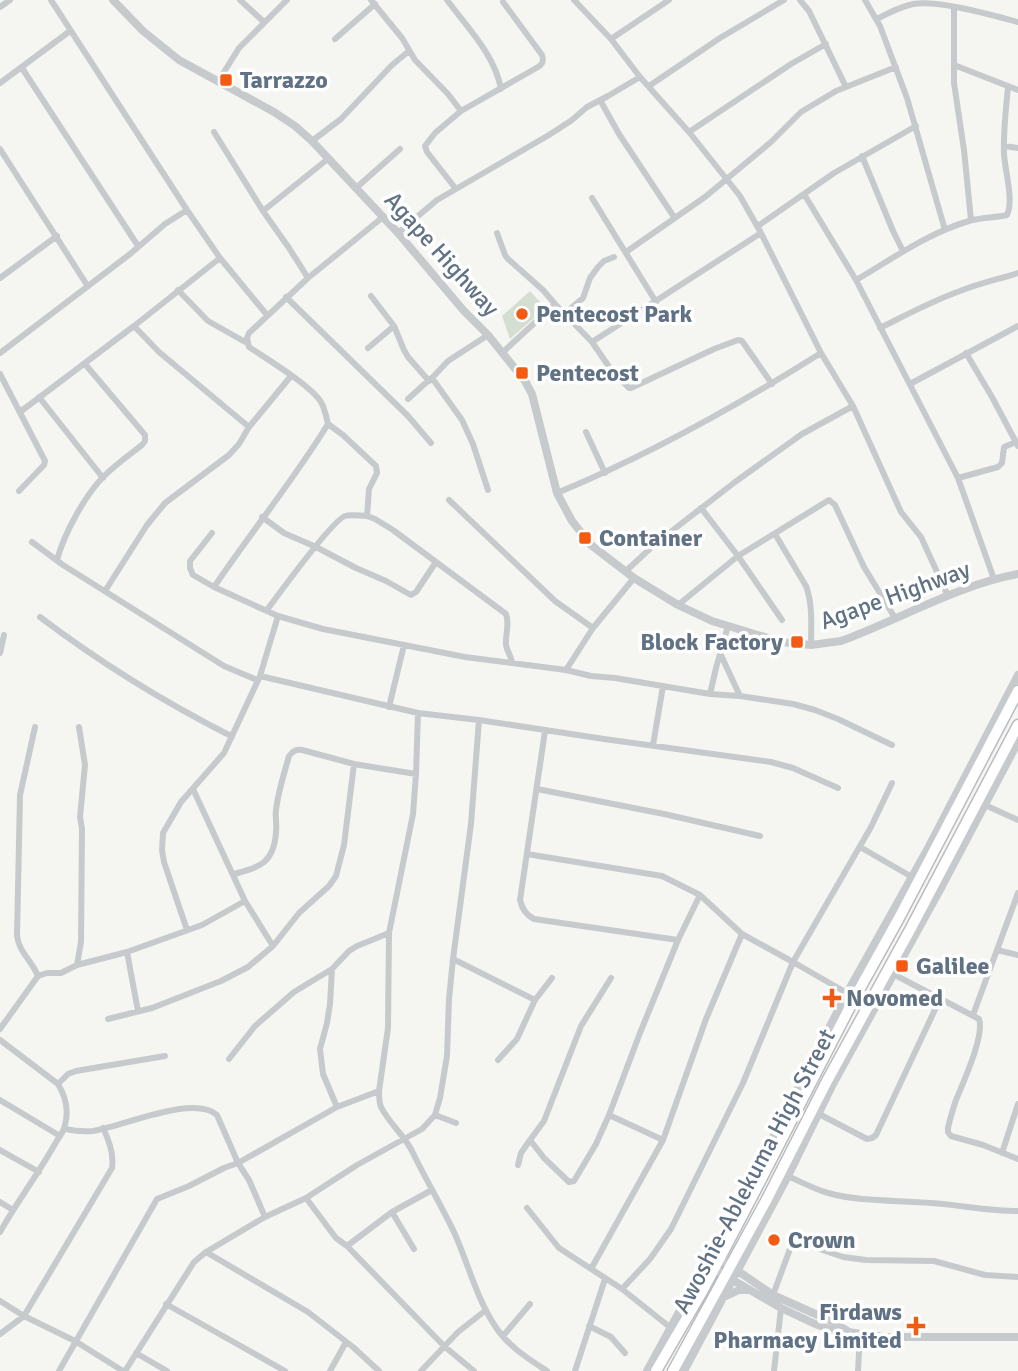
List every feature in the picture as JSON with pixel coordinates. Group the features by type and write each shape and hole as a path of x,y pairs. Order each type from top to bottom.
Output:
{"main road":[{"name":"Awoshie-Ablekuma High Street","path":"656,1371 717,1264 781,1131 899,918 1018,691"},
{"name":"Awoshie-Ablekuma High Street","path":"673,1371 689,1352 1018,725"},
{"path":"899,918 905,926 911,928"}],"street":[{"path":"0,7 10,0"},
{"path":"51,0 187,210 220,258 267,316"},
{"name":"Agape Highway","path":"113,0 162,48 194,69 219,80 280,116 312,141 398,233 525,381 531,394 557,494 572,521 591,545 634,578 697,615 781,642 811,645 841,641 948,596 994,579 1018,574"},
{"path":"240,0 264,22"},
{"path":"219,80 239,48 287,0"},
{"path":"447,0 491,61 499,76 501,89"},
{"path":"574,0 690,132 740,196 758,226 821,353 853,406 903,517 921,537 948,596"},
{"path":"651,0 657,7"},
{"path":"611,39 670,0"},
{"path":"649,86 720,38 784,0"},
{"path":"800,0 826,44 846,87"},
{"path":"865,0 890,49 916,126 945,230"},
{"path":"335,39 373,2 402,37 415,60 461,111"},
{"path":"456,189 425,146 435,133 461,111 542,65 542,55 503,2"},
{"path":"877,19 914,4 932,4 1018,22"},
{"path":"954,7 954,83 971,220"},
{"path":"0,83 70,31"},
{"path":"690,132 791,64 826,44"},
{"path":"312,141 341,119 392,65 409,51"},
{"path":"954,65 1018,90"},
{"path":"626,251 705,197 771,142 801,112 835,91 896,67"},
{"path":"22,68 138,246"},
{"path":"398,233 437,200 549,135 587,107 640,76"},
{"path":"856,280 903,251 945,230 971,220 1004,216 1008,213 1004,146 1008,87"},
{"path":"600,100 619,135 674,217"},
{"path":"758,226 862,156 916,126"},
{"path":"214,132 262,211 308,278"},
{"path":"1004,146 1018,148"},
{"path":"0,149 88,285"},
{"path":"356,188 400,149"},
{"path":"862,156 903,251"},
{"path":"262,211 328,158"},
{"path":"804,194 856,280 958,478 994,579"},
{"path":"592,198 656,302"},
{"path":"0,353 187,210"},
{"path":"247,343 249,333 286,297 383,217"},
{"path":"497,233 508,259 532,279 592,342 612,371 629,388 738,340 742,341 772,384"},
{"path":"592,342 761,233"},
{"path":"1,274 57,236"},
{"path":"564,314 583,298 590,278 598,267 614,257"},
{"path":"20,412 220,258"},
{"path":"880,328 931,302 989,280 1018,273"},
{"path":"178,290 208,321 247,343 316,396 326,411 328,424 309,455 214,587"},
{"path":"371,296 394,326 404,350 462,420 488,490"},
{"path":"286,297 408,416 431,443"},
{"path":"502,353 555,304"},
{"path":"134,326 159,352 249,427"},
{"path":"368,348 394,326"},
{"path":"910,384 1018,326"},
{"path":"408,399 448,361 488,335"},
{"path":"557,494 672,440 821,353"},
{"path":"958,478 999,467 1004,447 1017,444 967,353"},
{"path":"57,560 64,537 103,478 145,441 145,435 85,364"},
{"path":"0,374 45,463 19,491"},
{"path":"105,591 147,525 165,503 229,455 291,376"},
{"path":"39,397 103,478"},
{"path":"626,571 701,508 802,434 853,406"},
{"path":"328,424 376,466 377,473 369,489 367,516"},
{"path":"586,432 605,473"},
{"path":"449,500 555,601 593,628"},
{"path":"678,605 738,556 829,500 832,501 864,567 895,618"},
{"path":"701,508 782,620"},
{"path":"267,610 341,518 367,516 393,530 506,614 506,644 512,663"},
{"path":"262,517 284,533 411,595 416,592 436,562"},
{"path":"212,533 191,561 193,575 278,616 323,629 465,657 786,703 838,719 892,745"},
{"path":"775,534 810,594 811,645"},
{"path":"32,542 224,666 258,678 418,713 747,757 782,764 838,788"},
{"path":"565,670 593,628 634,578"},
{"path":"187,930 164,862 163,833 181,802 224,753 258,678 278,616"},
{"path":"40,617 79,646 146,688 231,736"},
{"path":"710,694 728,626"},
{"path":"0,653 4,635"},
{"path":"389,707 404,645"},
{"path":"720,653 740,696"},
{"name":"Awoshie-Ablekuma High Street","path":"647,1371 781,1131 847,993 912,877 1018,675"},
{"path":"653,745 663,686"},
{"path":"418,713 413,814 389,933 388,1028 379,1091 382,1108 406,1139 454,1233 486,1310 496,1327 523,1356 547,1371"},
{"path":"0,1301 124,1371 194,1262 206,1252 265,1217 306,1198 357,1165 406,1139 424,1127 435,1115 447,1056 449,999 471,824 479,720"},
{"path":"34,727 20,795 17,936 21,951 34,966 38,976"},
{"path":"77,965 80,942 80,817 85,771 79,727"},
{"path":"545,731 521,905 528,916 534,919 678,940"},
{"name":"Awoshie-Ablekuma High Street","path":"684,1371 689,1352 722,1298 731,1272 746,1253 788,1176 830,1083 893,974 1017,745"},
{"path":"234,874 259,866 267,860 275,839 279,796 289,756 293,751 297,749 355,764 416,774"},
{"path":"108,1019 163,1003 239,972 272,946 299,913 329,886 336,876 344,845 355,764"},
{"path":"622,1289 650,1259 671,1229 743,1083 793,962 860,847 892,783"},
{"path":"193,789 246,901 272,946"},
{"path":"537,789 760,836"},
{"path":"985,805 1018,820"},
{"path":"860,847 912,877"},
{"path":"527,854 667,878 700,895 742,934 847,993"},
{"path":"973,1015 1018,893"},
{"path":"530,1140 569,1182 574,1181 596,1144 609,1115 639,1034 700,895"},
{"path":"0,1029 38,976 61,973 77,965 127,952 202,925 246,901"},
{"path":"229,1059 247,1035 294,992 332,969 349,951 389,933"},
{"path":"591,1269 663,1139 706,1019 742,934"},
{"path":"997,950 1018,955"},
{"path":"127,952 138,1011"},
{"path":"453,959 535,1000"},
{"path":"332,969 330,1004 320,1049 323,1074 337,1107"},
{"path":"893,974 979,1019 981,1026 971,1063 948,1132 951,1136 1018,1159"},
{"path":"498,1060 517,1039 535,1000 552,978"},
{"path":"518,1165 521,1153 544,1121 581,1026 611,978"},
{"path":"818,1114 867,1139 876,1135 940,999"},
{"path":"0,1040 58,1084 63,1093 67,1114 62,1132 0,1232"},
{"path":"58,1084 68,1074 76,1071 165,1056"},
{"path":"59,1371 156,1199 238,1163 337,1107 379,1091"},
{"path":"0,1100 62,1132 103,1129 155,1114 190,1108 210,1111 217,1115 265,1217"},
{"path":"1002,1153 1018,1104"},
{"path":"435,1115 456,1123"},
{"path":"609,1115 663,1139"},
{"path":"0,1334 24,1316 113,1166 103,1129"},
{"path":"0,1150 39,1172"},
{"path":"788,1176 829,1193 850,1197 1018,1211"},
{"path":"347,1246 392,1212 432,1189"},
{"path":"306,1198 336,1238 347,1246 444,1346 474,1371"},
{"path":"0,1202 13,1210"},
{"path":"527,1208 559,1248 622,1289 671,1328"},
{"path":"392,1212 414,1249"},
{"path":"773,1295 792,1244 796,1241 843,1257 934,1261 985,1275 1018,1277"},
{"path":"206,1252 308,1312 379,1371"},
{"path":"746,1253 747,1269 754,1287"},
{"name":"Awoshie-Ablekuma High Street","path":"717,1264 731,1272"},
{"path":"731,1272 781,1308 814,1319"},
{"path":"575,1371 605,1279"},
{"path":"722,1298 738,1290 754,1287 773,1295 831,1330 860,1334 886,1337 1018,1337"},
{"path":"166,1304 285,1371"},
{"path":"503,1336 530,1304"},
{"path":"774,1371 781,1308"},
{"path":"421,1371 458,1332 486,1310"},
{"path":"589,1326 611,1337 625,1353"},
{"path":"858,1371 860,1334"},
{"path":"330,1371 346,1342"},
{"path":"136,1353 167,1371"}],"shaded area":[{"name":"Pentecost Park","path":"530,291 541,303 542,311 510,339 502,316"}],"place":[{"name":"Tarrazzo","path":"226,80"},
{"name":"Pentecost Park","path":"522,314"},
{"name":"Pentecost","path":"522,373"},
{"name":"Container","path":"585,538"},
{"name":"Block Factory","path":"797,642"},
{"name":"Galilee","path":"902,966"},
{"name":"Novomed","path":"832,998"},
{"name":"Crown","path":"774,1240"},
{"name":"Firdaws Pharmacy Limited","path":"916,1326"}]}
